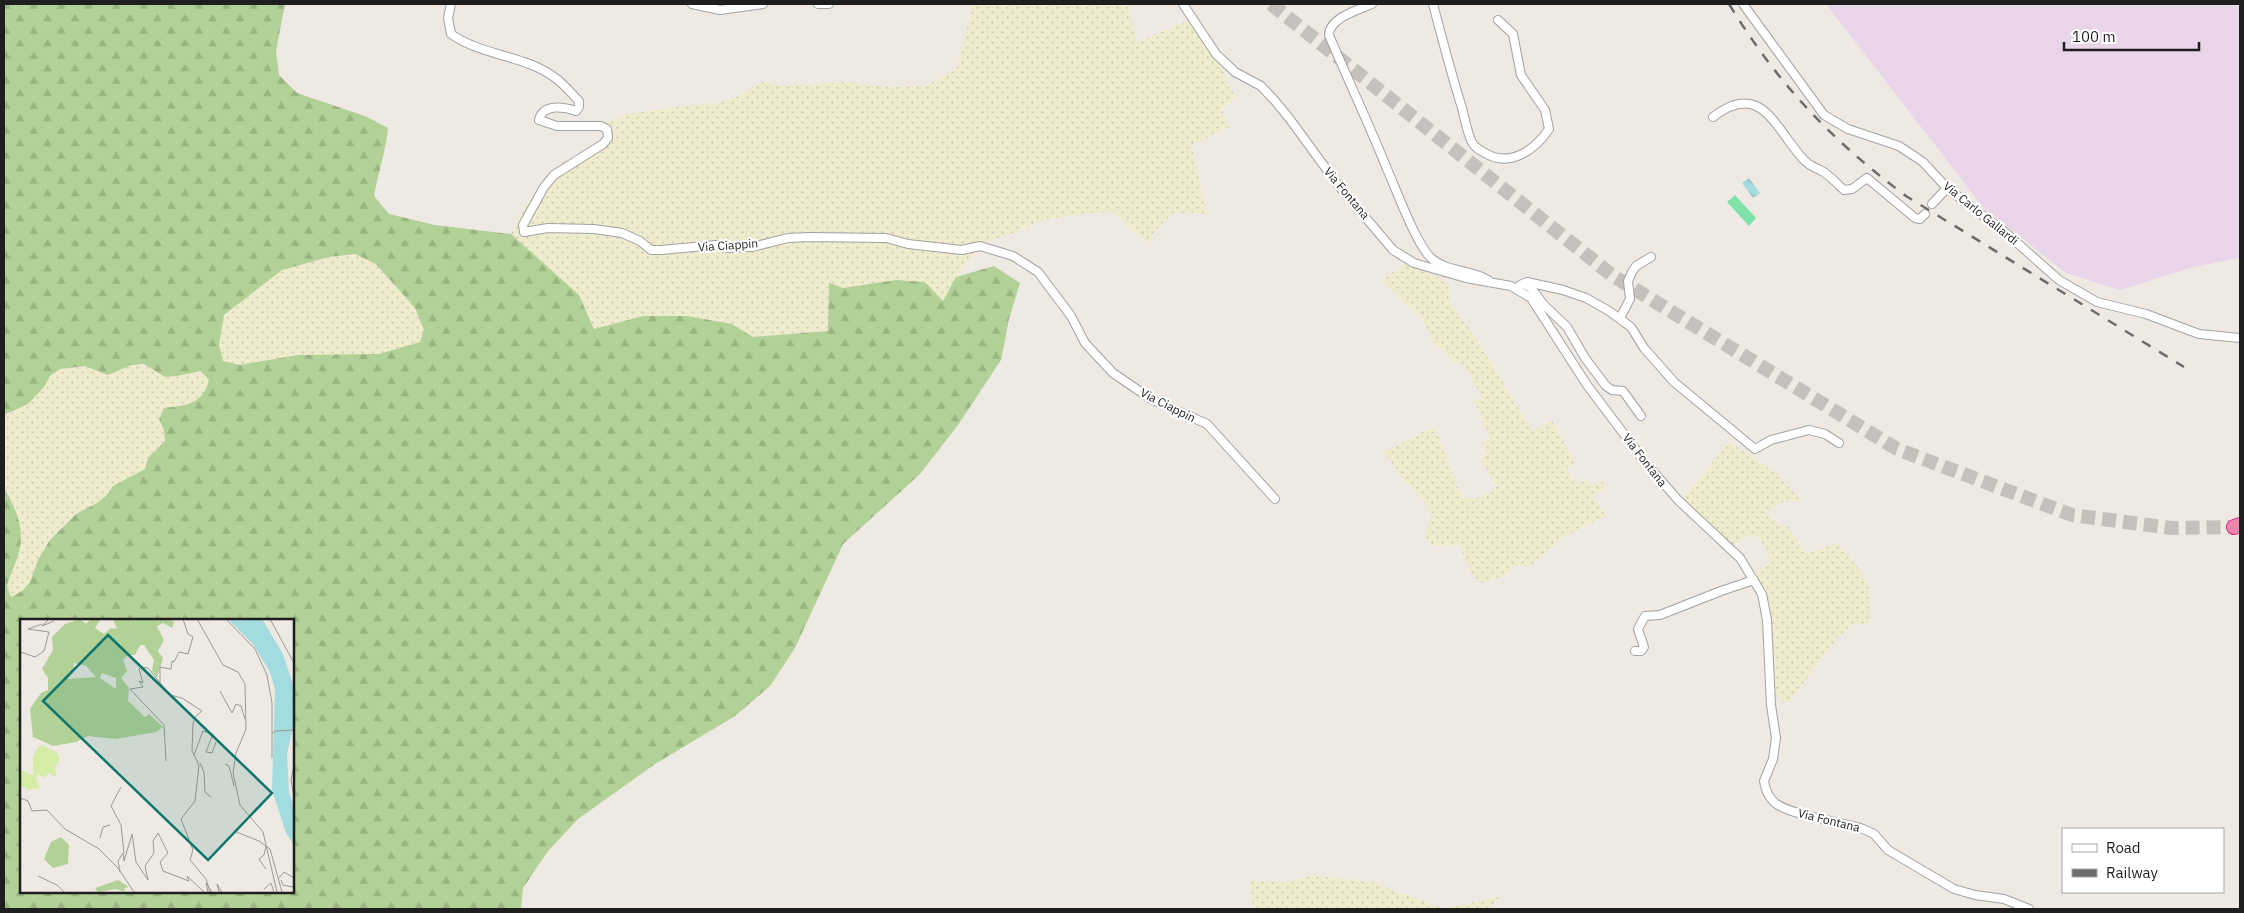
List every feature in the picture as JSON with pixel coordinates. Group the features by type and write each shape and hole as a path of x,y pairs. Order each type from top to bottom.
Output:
{"street":[{"name":"Via Ciappin","path":"451,4 448,18 451,34 466,44 527,63 554,76 579,101 579,107 576,111 564,108 545,110 540,115 539,120 556,126 601,126 607,129 608,138 603,144 554,175 544,188 523,225 524,232 548,228 603,230 622,233 640,241 651,250 716,245 728,248 752,246 788,238 886,238 937,249 962,250 980,246 1013,256 1038,272 1071,316 1085,343 1113,373 1151,399 1184,412 1207,424 1275,498"},
{"path":"692,4 720,10 763,4"},
{"path":"714,4 720,10"},
{"path":"818,4 829,4"},
{"name":"Via Fontana","path":"1183,4 1216,54 1236,72 1261,86 1275,101 1338,185 1394,250 1414,262 1466,278 1520,286 1538,307 1587,385 1645,462 1687,509 1740,558 1762,594 1766,620 1771,705 1776,738 1774,759 1764,781 1769,796 1776,803 1791,811 1863,829 1874,834 1888,850 1954,889 1975,895 2004,899 2029,909"},
{"path":"1372,4 1335,22 1329,29 1329,35 1404,208 1424,248 1431,258 1446,267 1478,274 1489,281"},
{"path":"1433,4 1443,45 1473,144 1501,160 1514,158 1525,152 1542,139 1549,129 1545,110 1521,75 1513,34 1498,20"},
{"name":"Via Carlo Gallardi","path":"1743,4 1824,115 1848,129 1899,146 1923,162 1947,188 2006,233 2059,280 2091,299 2146,314 2192,332 2240,338"},
{"path":"1713,117 1730,106 1751,103 1756,105 1766,111 1783,135 1813,168 1821,170 1844,190 1852,190 1867,178 1915,218 1920,219 1925,214"},
{"path":"1932,204 1947,188"},
{"path":"1620,318 1630,299 1628,281 1632,272 1636,266 1650,257"},
{"path":"1520,286 1527,282 1563,290 1586,298 1620,318 1631,327 1644,348 1674,382 1755,449 1771,440 1809,430 1825,434 1839,443"},
{"path":"1520,286 1531,288 1544,305 1567,327 1602,382 1612,390 1623,391 1641,416"},
{"path":"1635,651 1641,651 1644,647 1638,628 1646,616 1660,615 1712,594 1754,580"}],"shaded area":[{"path":"973,4 1127,4 1138,42 1198,16 1236,99 1221,109 1230,127 1192,145 1207,215 1189,212 1172,214 1154,232 1150,244 1114,212 1088,213 1041,221 1017,232 985,242 956,277 943,302 925,282 896,280 843,288 829,283 829,331 753,337 732,324 687,316 643,316 594,329 579,295 511,234 525,207 546,177 559,164 607,141 608,122 627,114 683,106 714,104 741,95 762,82 786,86 846,82 891,87 925,86 957,68"},
{"path":"1826,4 2235,4 2240,8 2240,258 2193,267 2120,290 2066,273 1983,207"},
{"path":"355,254 376,264 415,308 424,330 420,342 379,354 332,356 240,365 223,361 219,345 224,316 282,270 329,257"},
{"path":"1408,261 1449,284 1449,302 1477,339 1532,431 1552,420 1575,462 1566,469 1579,485 1586,479 1592,486 1601,480 1606,488 1593,497 1606,516 1563,537 1530,567 1515,565 1505,576 1481,583 1471,574 1459,544 1432,546 1425,538 1431,517 1427,504 1405,481 1384,452 1435,426 1462,498 1474,499 1497,490 1481,458 1486,455 1483,442 1490,439 1474,401 1483,397 1460,361 1456,364 1434,343 1422,319 1382,280"},
{"path":"144,364 165,377 201,371 209,380 206,392 198,400 187,405 164,408 159,419 164,430 165,441 148,458 145,469 113,486 97,504 75,514 50,540 38,560 30,582 22,591 11,597 7,586 19,553 21,541 15,506 4,488 4,415 10,414 44,387 50,376 60,369 85,366 108,375 130,365"},
{"path":"1729,442 1778,474 1801,501 1786,500 1767,512 1777,524 1788,527 1807,554 1836,543 1849,555 1869,584 1870,624 1853,624 1838,637 1790,701 1783,703 1775,691 1766,601 1757,571 1771,562 1759,537 1746,536 1731,547 1683,499"},
{"path":"1314,875 1376,883 1443,909 1253,909 1250,880 1284,883"},
{"path":"1502,896 1488,909 1443,909"}],"green space":[{"path":"4,4 285,4 276,51 279,75 297,93 365,116 388,128 374,196 389,214 435,225 511,234 579,295 594,329 643,316 687,316 732,324 753,337 828,331 829,283 843,288 896,280 925,282 943,301 956,277 994,266 1020,283 1009,319 1001,360 958,425 920,474 843,544 795,648 770,686 735,716 655,764 578,819 548,851 523,888 521,909 4,909 4,488 16,511 21,535 19,552 7,586 11,597 22,591 30,582 38,560 50,540 76,514 97,503 106,496 113,486 145,469 148,458 165,441 164,430 159,419 164,408 186,404 198,399 203,394 209,380 201,371 165,377 144,364 131,365 108,375 85,366 60,369 50,376 44,387 28,404 4,415","holes":["355,254 376,264 415,308 424,330 420,342 379,354 298,355 240,365 223,361 219,345 224,315 282,270 329,257"]},
{"path":"1735,195 1756,218 1749,226 1727,202"}],"water":[{"path":"1749,178 1760,193 1753,198 1742,183"}],"tunnel":[{"path":"1271,4 1613,276 1897,449 2072,515 2171,528 2234,527"}],"railway":[{"path":"1729,4 1767,60 1808,109 1830,132 1879,175 1906,196 2184,367"}]}
